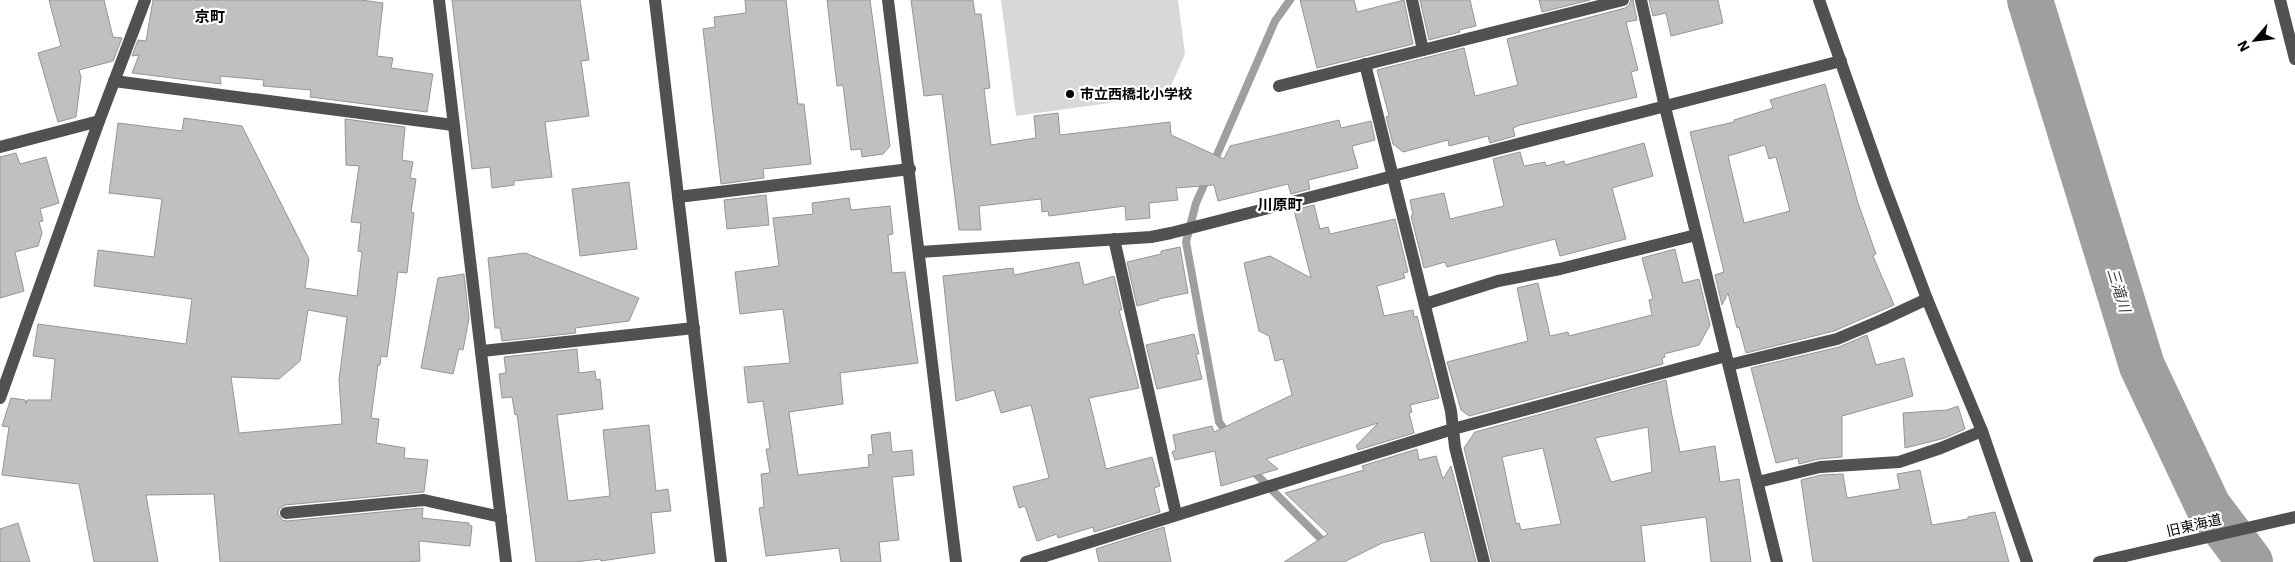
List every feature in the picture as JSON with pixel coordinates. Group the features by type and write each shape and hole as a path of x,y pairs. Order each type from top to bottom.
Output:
{"street":[{"path":"0,398 99,121 145,0"},
{"path":"439,0 506,562"},
{"path":"656,0 721,562"},
{"path":"888,0 910,169 956,562"},
{"path":"1412,0 1424,50"},
{"path":"1279,86 1623,0"},
{"path":"1641,0 1696,235 1778,562"},
{"path":"1819,0 1883,182 1927,299 1982,431 2027,562"},
{"path":"2280,0 2295,59"},
{"path":"920,252 1151,237 1171,233 1393,178 1841,61"},
{"path":"1365,64 1451,410 1453,429 1484,562"},
{"path":"114,81 453,125"},
{"path":"0,147 99,121"},
{"path":"678,197 910,169"},
{"path":"1424,304 1498,281 1560,269 1696,235"},
{"path":"1114,239 1176,514"},
{"path":"1026,562 1453,429 1728,361 1844,336 1927,299"},
{"path":"482,351 694,328"},
{"path":"1758,482 1820,467 1899,462 1941,448 1982,431"},
{"path":"286,514 424,500 501,518"},
{"name":"旧東海道","path":"2099,562 2295,517"}],"shaded area":[{"path":"1001,0 1178,0 1185,54 1167,95 1016,116"}],"building":[{"path":"49,0 104,0 113,37 122,38 113,61 79,70 81,77 76,117 58,122 38,53 61,46"},
{"path":"153,0 361,0 383,3 377,56 393,58 391,68 433,74 427,112 310,97 311,90 263,86 264,80 220,76 221,84 132,73 139,55 132,56 138,40 146,41"},
{"path":"452,0 580,0 589,60 581,61 589,116 545,122 552,177 514,181 514,185 492,188 490,167 472,169"},
{"path":"745,0 786,0 798,104 804,104 811,164 763,169 764,178 721,184 703,29 715,27 714,17 746,13"},
{"path":"827,0 870,0 890,146 883,154 862,157 861,149 851,150 843,85 837,86"},
{"path":"911,0 973,0 975,14 981,14 990,88 984,89 991,145 1036,138 1034,116 1058,113 1060,135 1170,122 1171,135 1224,159 1230,146 1339,120 1341,128 1371,121 1375,140 1352,146 1358,168 1308,180 1310,189 1291,194 1288,184 1218,201 1214,185 1176,188 1178,200 1149,203 1150,218 1126,220 1125,206 1049,216 1048,211 1042,212 1041,199 979,206 981,230 959,230 942,94 924,96"},
{"path":"1300,0 1354,0 1357,12 1404,0 1413,44 1317,68"},
{"path":"1420,0 1470,0 1476,26 1429,40"},
{"path":"1539,0 1590,0 1542,12"},
{"path":"1633,0 1637,20 1626,22 1638,70 1631,72 1637,97 1520,125 1513,128 1515,136 1490,143 1488,136 1449,146 1448,140 1403,152 1393,144 1386,117 1389,116 1377,70 1464,48 1475,96 1518,85 1507,39 1625,8"},
{"path":"1649,0 1718,0 1723,23 1671,36 1666,13 1653,16"},
{"path":"1825,84 1858,203 1876,254 1873,256 1894,305 1834,331 1746,353 1728,293 1722,305 1715,275 1724,272 1690,132 1734,122 1734,120 1773,108 1770,100","holes":["1765,145 1769,159 1776,157 1790,211 1744,223 1728,156"]},
{"path":"184,118 242,126 309,259 305,288 357,296 362,252 358,251 361,223 351,222 359,166 346,165 345,119 405,127 402,160 413,162 410,178 416,179 411,212 414,213 407,273 398,272 387,357 381,356 380,365 378,365 371,418 379,419 376,443 405,448 404,458 428,460 424,492 285,505 279,509 278,514 282,520 287,521 423,508 422,518 469,523 472,526 470,546 419,541 420,561 406,562 220,562 214,494 146,495 158,562 94,562 79,484 2,475 9,427 2,426 11,398 25,400 26,404 27,400 51,400 55,359 33,356 38,324 186,344 192,299 94,286 98,250 154,257 162,199 109,193 118,123 182,131","holes":["308,310 347,317 339,380 342,424 239,433 231,377 279,379 300,361"]},
{"path":"1644,143 1653,176 1612,188 1626,239 1560,256 1555,239 1447,267 1445,262 1424,268 1411,216 1413,215 1410,200 1444,193 1450,219 1504,206 1493,159 1520,152 1524,166 1545,162 1546,166 1564,161 1565,165"},
{"path":"16,153 20,164 46,157 59,203 40,209 43,221 39,222 42,233 38,246 15,252 24,291 0,298 0,157"},
{"path":"629,182 637,249 580,256 572,189"},
{"path":"766,195 769,225 727,229 724,200"},
{"path":"849,198 851,210 890,206 893,234 888,235 892,273 905,272 918,363 840,373 843,404 789,412 798,475 869,467 868,455 873,454 871,435 890,432 892,452 912,450 914,475 892,477 899,540 879,542 881,562 841,562 839,548 766,556 759,508 764,507 761,474 770,473 766,449 770,449 763,401 748,403 744,367 790,363 783,309 740,314 735,272 779,266 773,218 813,214 812,203"},
{"path":"1314,205 1320,229 1328,227 1330,234 1395,219 1408,272 1403,273 1405,278 1377,286 1384,316 1413,310 1414,317 1417,316 1439,398 1410,405 1412,412 1409,413 1414,433 1358,450 1356,446 1378,423 1266,459 1278,469 1221,486 1215,451 1175,460 1172,452 1176,450 1173,435 1212,426 1214,432 1292,395 1283,359 1275,361 1269,336 1259,331 1244,263 1270,256 1311,278 1294,210"},
{"path":"1180,247 1188,293 1158,299 1137,306 1127,262 1161,254 1161,251"},
{"path":"1675,249 1683,283 1699,279 1710,325 1699,345 1664,354 1665,357 1662,358 1663,364 1469,416 1461,410 1447,362 1528,341 1517,288 1538,283 1550,336 1568,332 1569,336 1652,315 1649,300 1653,299 1642,258"},
{"path":"525,253 639,298 629,321 575,328 576,333 502,341 500,328 495,328 488,258"},
{"path":"1079,262 1084,285 1114,276 1122,310 1119,310 1139,388 1089,398 1106,469 1152,457 1160,486 1154,488 1160,512 1094,532 1093,527 1058,538 1057,534 1037,541 1025,506 1019,508 1013,487 1049,478 1031,405 1001,413 994,390 956,401 943,276 1013,268 1014,275"},
{"path":"464,274 469,318 463,350 459,349 453,374 421,368 438,278"},
{"path":"1194,334 1199,354 1196,354 1202,379 1157,389 1146,345"},
{"path":"1867,335 1876,365 1904,358 1913,396 1842,416 1842,457 1819,459 1799,464 1798,458 1776,463 1751,368 1839,347"},
{"path":"577,349 579,373 595,371 596,380 600,379 603,409 557,415 568,501 610,496 603,430 649,425 656,491 668,489 671,511 651,513 655,553 601,561 600,559 575,562 536,562 517,414 515,415 512,397 502,398 499,374 506,373 504,357"},
{"path":"1666,380 1680,452 1715,446 1720,482 1739,479 1751,562 1711,562 1706,517 1641,526 1645,562 1492,562 1464,448 1475,432","holes":["1648,427 1652,472 1611,482 1595,438","1543,448 1561,524 1521,530 1519,523 1516,524 1502,457"]},
{"path":"1958,406 1965,429 1945,438 1905,448 1903,413 1947,410"},
{"path":"1417,449 1419,460 1436,456 1443,479 1451,466 1476,562 1431,562 1424,532 1382,543 1344,562 1284,562 1328,534 1285,493 1364,470 1362,466"},
{"path":"1920,470 1932,525 1995,512 2009,562 1813,562 1801,480 1821,475 1843,474 1847,498 1900,489 1897,474"},
{"path":"18,523 30,562 0,562 0,529"},
{"path":"1164,527 1171,562 1099,562 1096,549"}],"waterway":[{"path":"1213,164 1275,21 1290,0"},
{"name":"三滝川","path":"2030,0 2142,366 2208,506 2250,562"},
{"path":"1208,176 1196,203 1186,242 1219,422 1229,436"},
{"path":"1250,468 1327,545"}],"place":[{"name":"市立西橋北小学校","path":"1070,94"}],"district":[{"name":"京町","path":"210,16"},
{"name":"川原町","path":"1280,204"}]}
